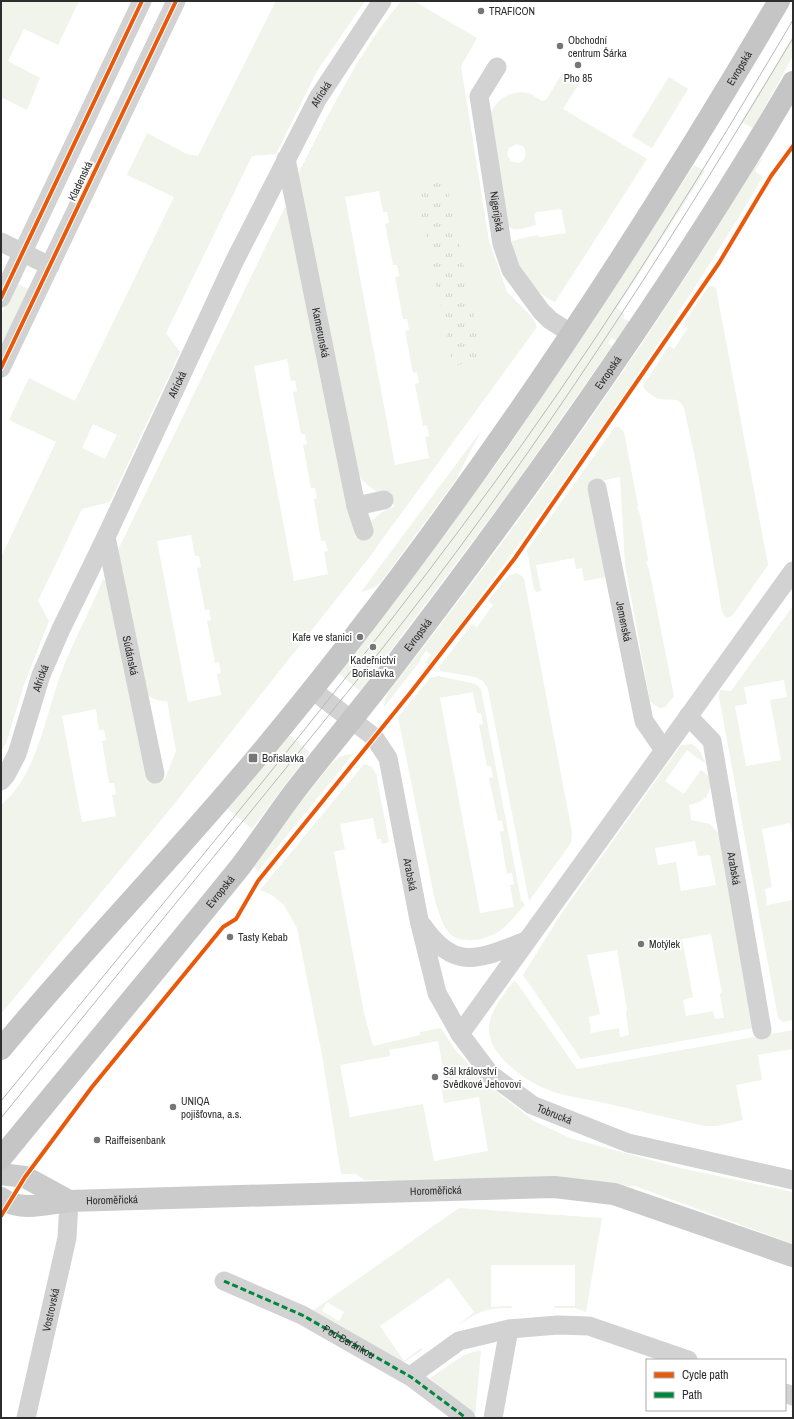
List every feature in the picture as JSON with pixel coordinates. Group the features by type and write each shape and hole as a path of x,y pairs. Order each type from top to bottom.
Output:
{"main road":[{"name":"Evropská","path":"1,1049 44,997 252,762 384,597 572,334 678,171 779,1"},
{"name":"Evropská","path":"1,1158 240,866 294,793 352,720 485,544 586,403 688,252 758,142 793,82"},
{"path":"1,1174 25,1177 69,1201"},
{"name":"Horoměřická","path":"1,1198 8,1203 21,1206 69,1201 554,1187 614,1194 793,1256"}],"street":[{"name":"Kladenská","path":"1,298 142,1"},
{"name":"Kladenská","path":"1,368 176,1"},
{"name":"Africká","path":"1,781 6,775 17,754 41,675 235,260 318,98 382,1"},
{"name":"Nigerijská","path":"496,67 479,96 502,244 511,270 541,311 550,320 572,334"},
{"name":"Kamerunská","path":"286,159 356,506 364,531"},
{"path":"1,242 50,266"},
{"name":"Jemenská","path":"597,488 644,721 664,750"},
{"path":"356,506 384,500"},
{"name":"Súdánská","path":"106,537 155,774"},
{"path":"460,1034 793,571"},
{"name":"Arabská","path":"311,689 374,737 388,758 419,920 434,942 458,956 474,958 488,955 526,941"},
{"name":"Arabská","path":"688,716 712,741 762,1030"},
{"name":"Tobrucká","path":"419,920 437,993 460,1034 490,1074 532,1105 628,1143 793,1180"},
{"name":"Vostrovská","path":"26,1418 67,1238 69,1201"},
{"name":"Pod Beránkou","path":"224,1281 302,1315 404,1373 466,1418"},
{"path":"416,1372 459,1341 509,1329 558,1325 589,1326 685,1359"},
{"path":"493,1418 509,1329"}],"green space":[{"path":"1,1 79,1 58,45 24,29 8,61 40,78 27,110 1,97"},
{"path":"276,1 365,1 317,71 276,154 252,156 166,333 180,352 110,502 82,509 38,601 49,621 24,685 6,743 1,752 1,557 56,442 9,420 29,378 75,401 174,197 127,175 147,133 187,154 198,156","holes":["93,424 117,435 105,459 82,448"]},
{"path":"401,1 414,1 477,38 461,66 489,241 507,292 532,317 537,327 368,559 175,803 1,1014 1,805 14,792 24,777 32,760 40,741 63,668 103,579 107,582 151,781 165,779 176,751 167,701 154,699 144,691 117,552 285,207 294,218 355,537 358,537 378,515 394,507 390,492 378,493 362,480 353,463 297,176 328,115 356,65 377,32","holes":["379,191 383,212 387,212 389,223 385,224 393,265 397,265 399,276 395,277 403,319 407,319 409,330 405,331 413,373 417,372 419,383 415,384 423,426 427,425 429,436 425,437 429,458 395,465 345,197","287,359 291,381 295,380 297,391 293,392 301,434 305,434 307,444 303,445 311,488 315,488 317,498 314,499 321,541 325,541 328,551 324,552 328,574 294,581 254,366","191,535 195,556 199,556 201,567 197,568 205,610 209,609 211,620 207,621 215,663 219,662 221,673 217,674 221,695 188,702 157,541","96,709 99,730 104,730 106,740 102,741 109,783 114,783 116,794 112,795 116,816 82,822 62,716"]},
{"path":"793,36 793,56 753,128 741,122"},
{"path":"563,72 580,82 563,109 647,159 555,302 539,292 525,277 515,259 512,241 537,235 540,237 566,233 561,209 536,212 534,214 536,225 513,229 507,224 490,116 495,105 510,94 522,92 528,93 542,101 546,100","holes":["517,144 524,147 526,154 523,160 519,163 511,161 507,155 509,148"]},
{"path":"669,77 688,89 652,148 632,136"},
{"path":"760,159 762,159 755,171 763,177 724,241 642,368 512,554 422,675 420,674 431,655 426,651 420,659 421,660 384,707 385,699 390,690 536,496 629,363"},
{"path":"694,165 705,171 617,308 625,314 623,318 630,322 617,341 612,338 608,343 612,346 506,497 360,691 338,673 498,462 591,324"},
{"path":"446,181 483,360 453,366 416,188"},
{"path":"16,283 30,290 1,352 1,316"},
{"path":"712,286 716,288 768,565 732,616 726,618 722,612 697,468 684,408 677,400 660,399 655,397 643,386 669,346 674,349 688,328 683,324 708,287"},
{"path":"615,427 619,427 624,432 638,506 637,508 640,514 648,560 646,563 649,569 674,696 665,707 659,708 650,701 625,564 620,477 590,483 587,487 608,554 613,576 584,581 582,568 576,569 574,558 536,565 541,591 537,592 534,590 527,550"},
{"path":"481,431 455,481 381,582 373,588 361,592"},
{"path":"516,573 524,579 572,832 571,843 529,901 488,689 483,681 475,677 440,671 439,667 472,624 477,627 493,605 488,601 508,576"},
{"path":"793,606 793,839 790,823 762,829 772,887 765,889 767,905 792,900 793,904 793,1020 783,1022 778,1018 719,697 720,690 731,691","holes":["784,680 787,697 770,700 781,760 746,766 735,706 747,704 744,687"]},
{"path":"438,676 476,684 481,689 521,900 525,905 501,930 490,936 476,940 462,940 451,935 445,928 439,914 435,901 398,717 430,678","holes":["473,692 477,713 481,713 483,724 479,725 487,766 491,766 493,777 489,778 498,821 502,820 504,831 500,832 507,874 512,873 514,884 510,885 514,907 480,913 440,698"]},
{"path":"289,735 310,752 252,829 227,808"},
{"name":"Motýlek","path":"692,744 699,750 706,764 687,750 665,781 684,794 701,770 712,779 706,797 689,805 691,820 710,824 726,842 754,1028 581,1059 523,975 561,914 681,745","holes":["695,841 698,856 710,855 716,885 681,891 676,862 658,865 655,848","711,934 722,993 720,994 724,1018 715,1019 713,1011 686,1016 683,1000 693,997 682,939","617,950 627,1009 626,1013 629,1035 620,1037 619,1028 591,1033 589,1017 600,1014 587,955"]},
{"path":"354,753 258,871 254,867 279,830 332,763 339,757"},
{"path":"364,764 372,767 376,774 389,842 382,844 381,839 377,839 373,818 340,824 345,849 334,852 364,1013 373,1046 420,1035 420,1032 441,1028 456,1051 487,1084 534,1121 570,1138 680,1168 793,1192 793,1244 635,1186 364,1180 356,1174 341,1174 322,1055 297,928 284,905 272,895 260,890","holes":["438,1041 445,1079 440,1080 444,1103 479,1097 488,1151 434,1161 423,1104 350,1117 340,1065 390,1056 389,1050"]},
{"path":"514,981 517,983 577,1069 793,1030 793,1049 758,1055 762,1080 736,1085 743,1120 717,1126 704,1126 569,1096 553,1092 531,1082 507,1064 500,1056 491,1040 489,1025 491,1018 501,998"},
{"path":"459,1208 602,1218 586,1312 575,1308 554,1308 554,1306 575,1306 575,1265 491,1265 491,1307 511,1306 512,1308 483,1311 457,1326 474,1312 449,1278 380,1326 404,1361 421,1348 422,1350 403,1363 311,1312","holes":["327,1302 344,1312 339,1321 322,1311"]},
{"path":"481,1350 475,1418 471,1418 430,1378 464,1355"}],"tram line":[{"path":"1,1101 266,778 396,614 521,446 593,342 662,236 793,20"},
{"path":"1,1118 346,694 433,583 481,518 529,451 620,316 708,178 793,38"}],"marked path":[{"path":"224,1281 302,1315 411,1377 466,1418"}],"cycle path":[{"path":"1,298 142,1"},
{"path":"1,368 176,1"},
{"path":"1,1216 25,1177 92,1087 223,927 236,919 258,881 411,692 515,558 719,263 771,176 793,146"}],"place":[{"name":"TRAFICON","path":"481,11"},
{"name":"Obchodní centrum Šárka","path":"560,46"},
{"name":"Pho 85","path":"578,65"},
{"name":"Kafe ve stanici","path":"360,637"},
{"name":"Kadeřnictví Bořislavka","path":"373,647"},
{"name":"Bořislavka","path":"253,758"},
{"name":"Tasty Kebab","path":"230,937"},
{"name":"Motýlek","path":"641,944"},
{"name":"Sál království Svědkové Jehovovi","path":"435,1077"},
{"name":"UNIQA pojišťovna, a.s.","path":"173,1107"},
{"name":"Raiffeisenbank","path":"97,1140"}]}
